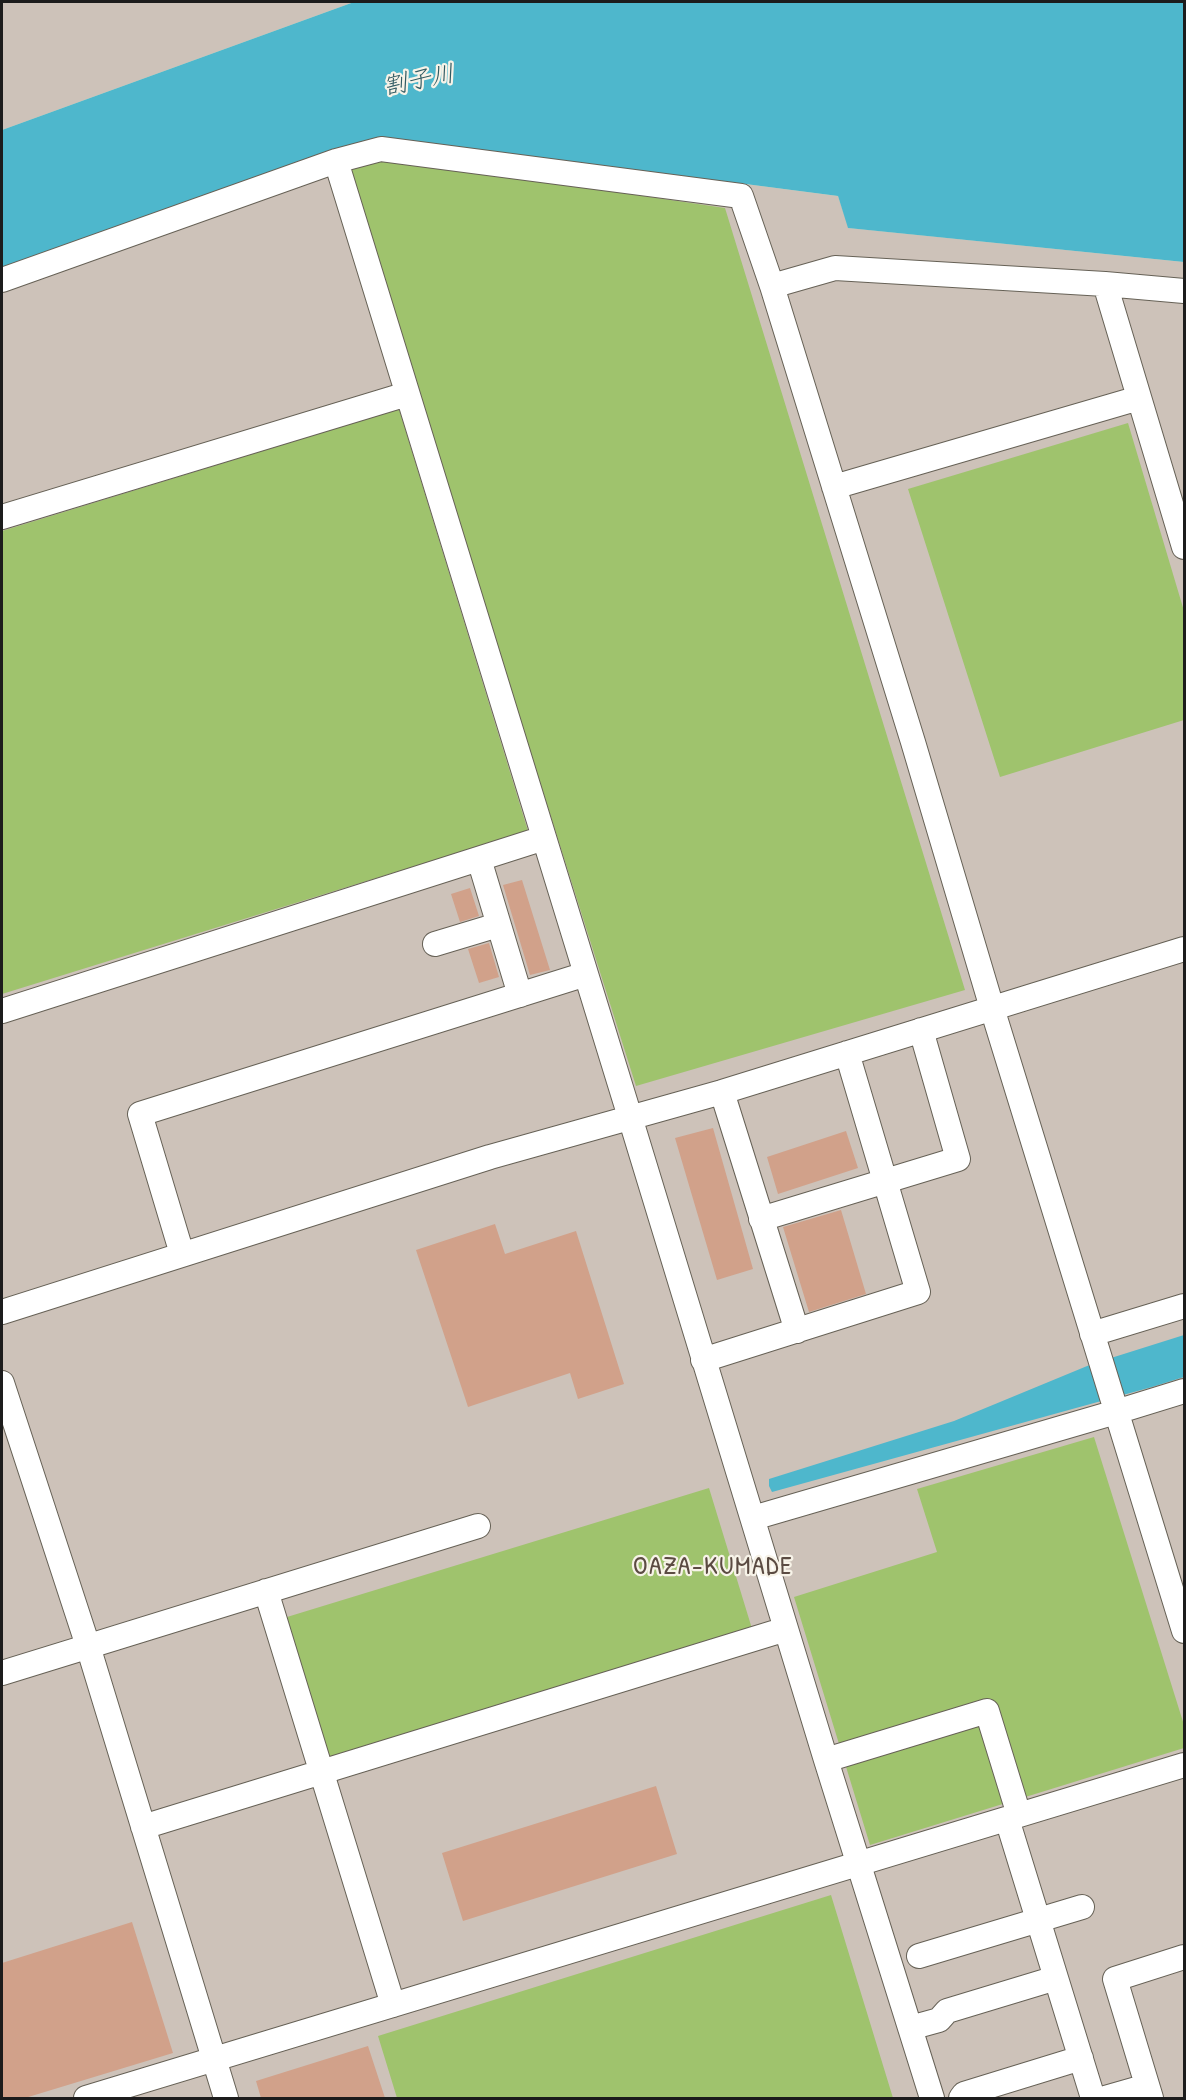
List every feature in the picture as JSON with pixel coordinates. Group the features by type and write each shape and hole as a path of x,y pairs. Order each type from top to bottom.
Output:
{"street":[{"path":"2,280 336,161 381,149 741,196 772,286 1115,1410 1185,1631"},
{"path":"336,161 826,1760 932,2098"},
{"path":"772,286 835,268 1185,291"},
{"path":"1105,284 1185,547"},
{"path":"2,517 407,394"},
{"path":"834,487 1139,399"},
{"path":"2,1011 544,838"},
{"path":"479,859 520,995"},
{"path":"435,944 498,925"},
{"path":"2,1312 490,1157 722,1092 1185,948"},
{"path":"182,1254 140,1114 586,974"},
{"path":"761,1219 958,1159 921,1030"},
{"path":"704,1360 918,1292 847,1053"},
{"path":"722,1092 797,1330"},
{"path":"1092,1334 1185,1306"},
{"path":"2,1383 88,1647 226,2098"},
{"path":"753,1518 1185,1390"},
{"path":"2,1673 478,1526"},
{"path":"266,1591 393,2005"},
{"path":"143,1827 786,1629"},
{"path":"826,1760 987,1711 1038,1920 1093,2098"},
{"path":"88,2098 1185,1765"},
{"path":"919,1956 1082,1907"},
{"path":"1105,2098 1149,2092 1115,1979 1185,1957"},
{"path":"910,2028 939,2020 947,2011 1056,1978"},
{"path":"961,2098 964,2094 1081,2058"}],"shaded area":[{"path":"2,2 354,2 2,130"},
{"path":"383,137 838,196 849,228 1184,262 1184,2098 2,2098 2,267"}],"green space":[{"path":"384,158 725,208 965,990 636,1086 346,168"},
{"path":"399,409 528,831 2,994 2,531"},
{"path":"1128,423 1184,611 1184,720 1000,777 908,489"},
{"path":"1094,1437 1184,1725 1184,1748 870,1845 794,1597 937,1552 917,1489"},
{"path":"709,1488 753,1632 330,1761 287,1617"},
{"path":"831,1895 893,2098 397,2098 378,2036"}],"water":[{"name":"割子川","path":"354,2 1184,2 1184,262 848,228 838,196 383,137 2,267 2,130"},
{"path":"1184,1335 1184,1377 772,1492 769,1486 769,1479 954,1421 1092,1364"}],"building":[{"path":"522,880 550,970 530,975 503,885"},
{"path":"470,888 479,916 460,922 451,894"},
{"path":"489,943 499,977 479,983 468,949"},
{"path":"713,1128 753,1269 717,1280 675,1138"},
{"path":"846,1131 858,1168 778,1194 767,1157"},
{"path":"841,1210 866,1294 809,1312 783,1227"},
{"path":"495,1224 505,1254 576,1231 624,1384 578,1399 570,1373 468,1407 416,1250"},
{"path":"656,1786 677,1854 463,1921 442,1853"},
{"path":"132,1922 173,2053 25,2098 2,2098 2,1963"},
{"path":"368,2046 385,2098 261,2098 256,2081"}],"district":[{"name":"OAZA-KUMADE","path":"713,1567"}]}
